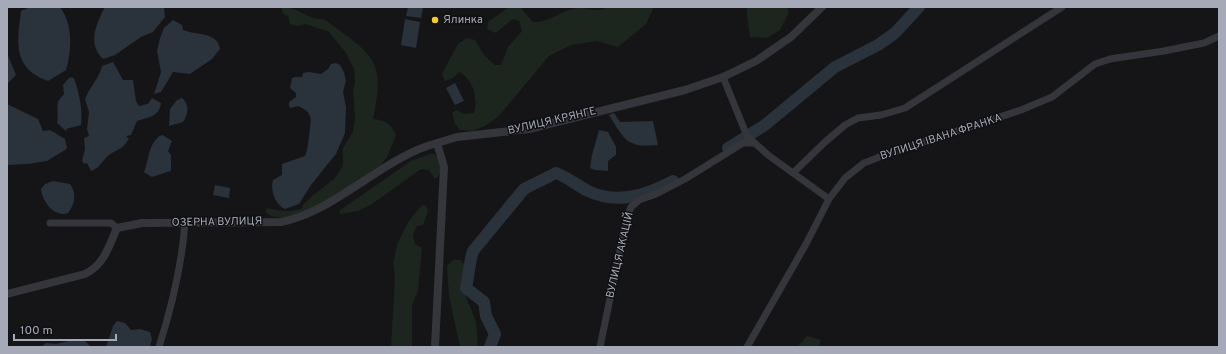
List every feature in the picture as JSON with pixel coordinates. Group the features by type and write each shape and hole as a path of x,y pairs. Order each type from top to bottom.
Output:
{"street":[{"name":"ВУЛИЦЯ КРЯНГЕ","path":"437,143 457,137 529,129 685,90 723,77 756,61 791,37 822,7"},
{"path":"793,173 845,125 858,118 881,115 905,108 1062,7"},
{"name":"ВУЛИЦЯ ІВАНА ФРАНКА","path":"748,347 762,324 829,199 845,178 864,163 1022,110 1052,97 1095,64 1110,59 1204,43 1219,36"},
{"path":"723,77 747,136 793,173 829,199"},
{"path":"435,347 444,167 437,143"},
{"name":"ОЗЕРНА ВУЛИЦЯ","path":"117,228 142,223 281,222 293,220 318,208 399,159 437,143"},
{"name":"ВУЛИЦЯ АКАЦІЙ","path":"600,347 626,221 631,207 639,200 656,194 685,179 744,143 754,143"},
{"path":"159,347 172,306 181,260 185,222"},
{"path":"7,294 85,274 95,269 101,263 117,228 111,223 50,223"}],"shaded area":[{"path":"30,7 60,7 69,29 70,46 66,70 48,81 36,76 28,69 20,53 18,33 21,11"},
{"path":"105,7 164,7 165,17 153,32 141,37 115,55 103,59 95,47 94,40 96,27"},
{"path":"281,7 294,9 313,18 324,19 363,49 371,58 376,69 378,82 373,119 381,120 387,123 396,135 387,157 381,165 358,181 305,211 289,216 275,217 265,211 267,208 294,211 302,208 312,196 334,179 343,166 343,148 353,132 355,118 353,92 355,81 354,69 346,53 329,32 305,24 297,26 290,24 288,16 283,14"},
{"path":"408,7 423,8 421,18 406,16"},
{"path":"509,7 520,7 533,22 539,22 579,8 601,10 607,7 654,7 646,24 618,47 597,41 571,45 549,56 499,116 485,126 472,131 460,130 455,124 452,113 457,110 463,114 474,113 474,90 464,75 459,72 453,78 445,81 442,74 458,44 467,38 475,40 485,56 495,65 501,65 508,47 522,31 519,21 513,19 496,33 487,29 488,22"},
{"path":"747,7 787,7 789,12 780,30 767,38 750,37"},
{"path":"405,19 420,22 416,48 401,45"},
{"path":"173,20 182,25 183,30 211,37 218,44 220,49 212,59 190,74 173,72 161,92 154,94 161,72 157,51 160,38 164,28"},
{"path":"7,53 16,75 7,84"},
{"path":"113,62 123,80 133,80 136,101 139,106 148,104 152,98 161,103 160,108 153,116 137,121 131,135 126,136 129,139 123,147 109,155 97,168 91,171 87,163 84,164 82,161 85,149 84,138 89,136 87,129 89,112 85,99 99,75 102,66"},
{"path":"336,63 340,65 344,72 346,81 343,92 346,107 345,133 336,154 311,185 299,204 285,209 278,204 274,197 272,188 273,180 282,175 282,164 305,156 308,146 311,122 310,115 304,109 298,106 291,108 289,107 289,102 296,97 296,93 290,88 292,78 302,77 303,73 309,72 321,74 328,69 331,64"},
{"path":"70,77 74,78 80,101 81,125 66,129 67,132 57,123 57,105 58,101 64,94 63,85"},
{"path":"455,83 464,101 455,105 446,88"},
{"path":"182,98 187,107 185,119 183,122 169,126 170,109 177,100"},
{"path":"7,104 38,119 43,131 50,130 65,139 67,148 47,161 7,165"},
{"path":"614,113 620,122 653,121 658,145 639,145 628,140 619,131 609,115"},
{"path":"599,130 608,132 616,147 616,155 608,161 608,171 590,168"},
{"path":"163,135 172,141 168,151 171,155 171,171 152,177 144,172 149,153 155,140 159,136"},
{"path":"433,153 441,164 437,178 434,178 429,170 421,169 372,204 358,211 340,214 339,211 411,161"},
{"path":"53,181 70,184 74,191 74,202 68,213 63,214 54,211 44,199 41,189 45,184"},
{"path":"215,185 230,188 229,198 213,195"},
{"path":"422,205 426,206 428,211 423,225 417,226 413,235 415,244 422,248 418,290 412,305 412,347 391,347 395,277 393,264 397,245 408,222"},
{"path":"453,260 460,260 465,265 465,294 476,322 478,347 460,347 449,296 447,266"},
{"path":"117,321 125,323 131,330 140,329 150,332 152,339 150,347 106,347 113,326"},
{"path":"807,336 821,340 819,346 797,347"},
{"path":"76,339 85,341 91,347 41,347 46,343 56,344"}],"waterway":[{"path":"728,148 765,125 835,67 878,45 895,33 919,7"},
{"path":"490,347 495,334 486,316 484,302 466,288 471,260 473,251 524,189 556,173 588,191 599,195 621,198 642,194 673,181"}],"place":[{"name":"Ялинка","path":"435,20"}]}
